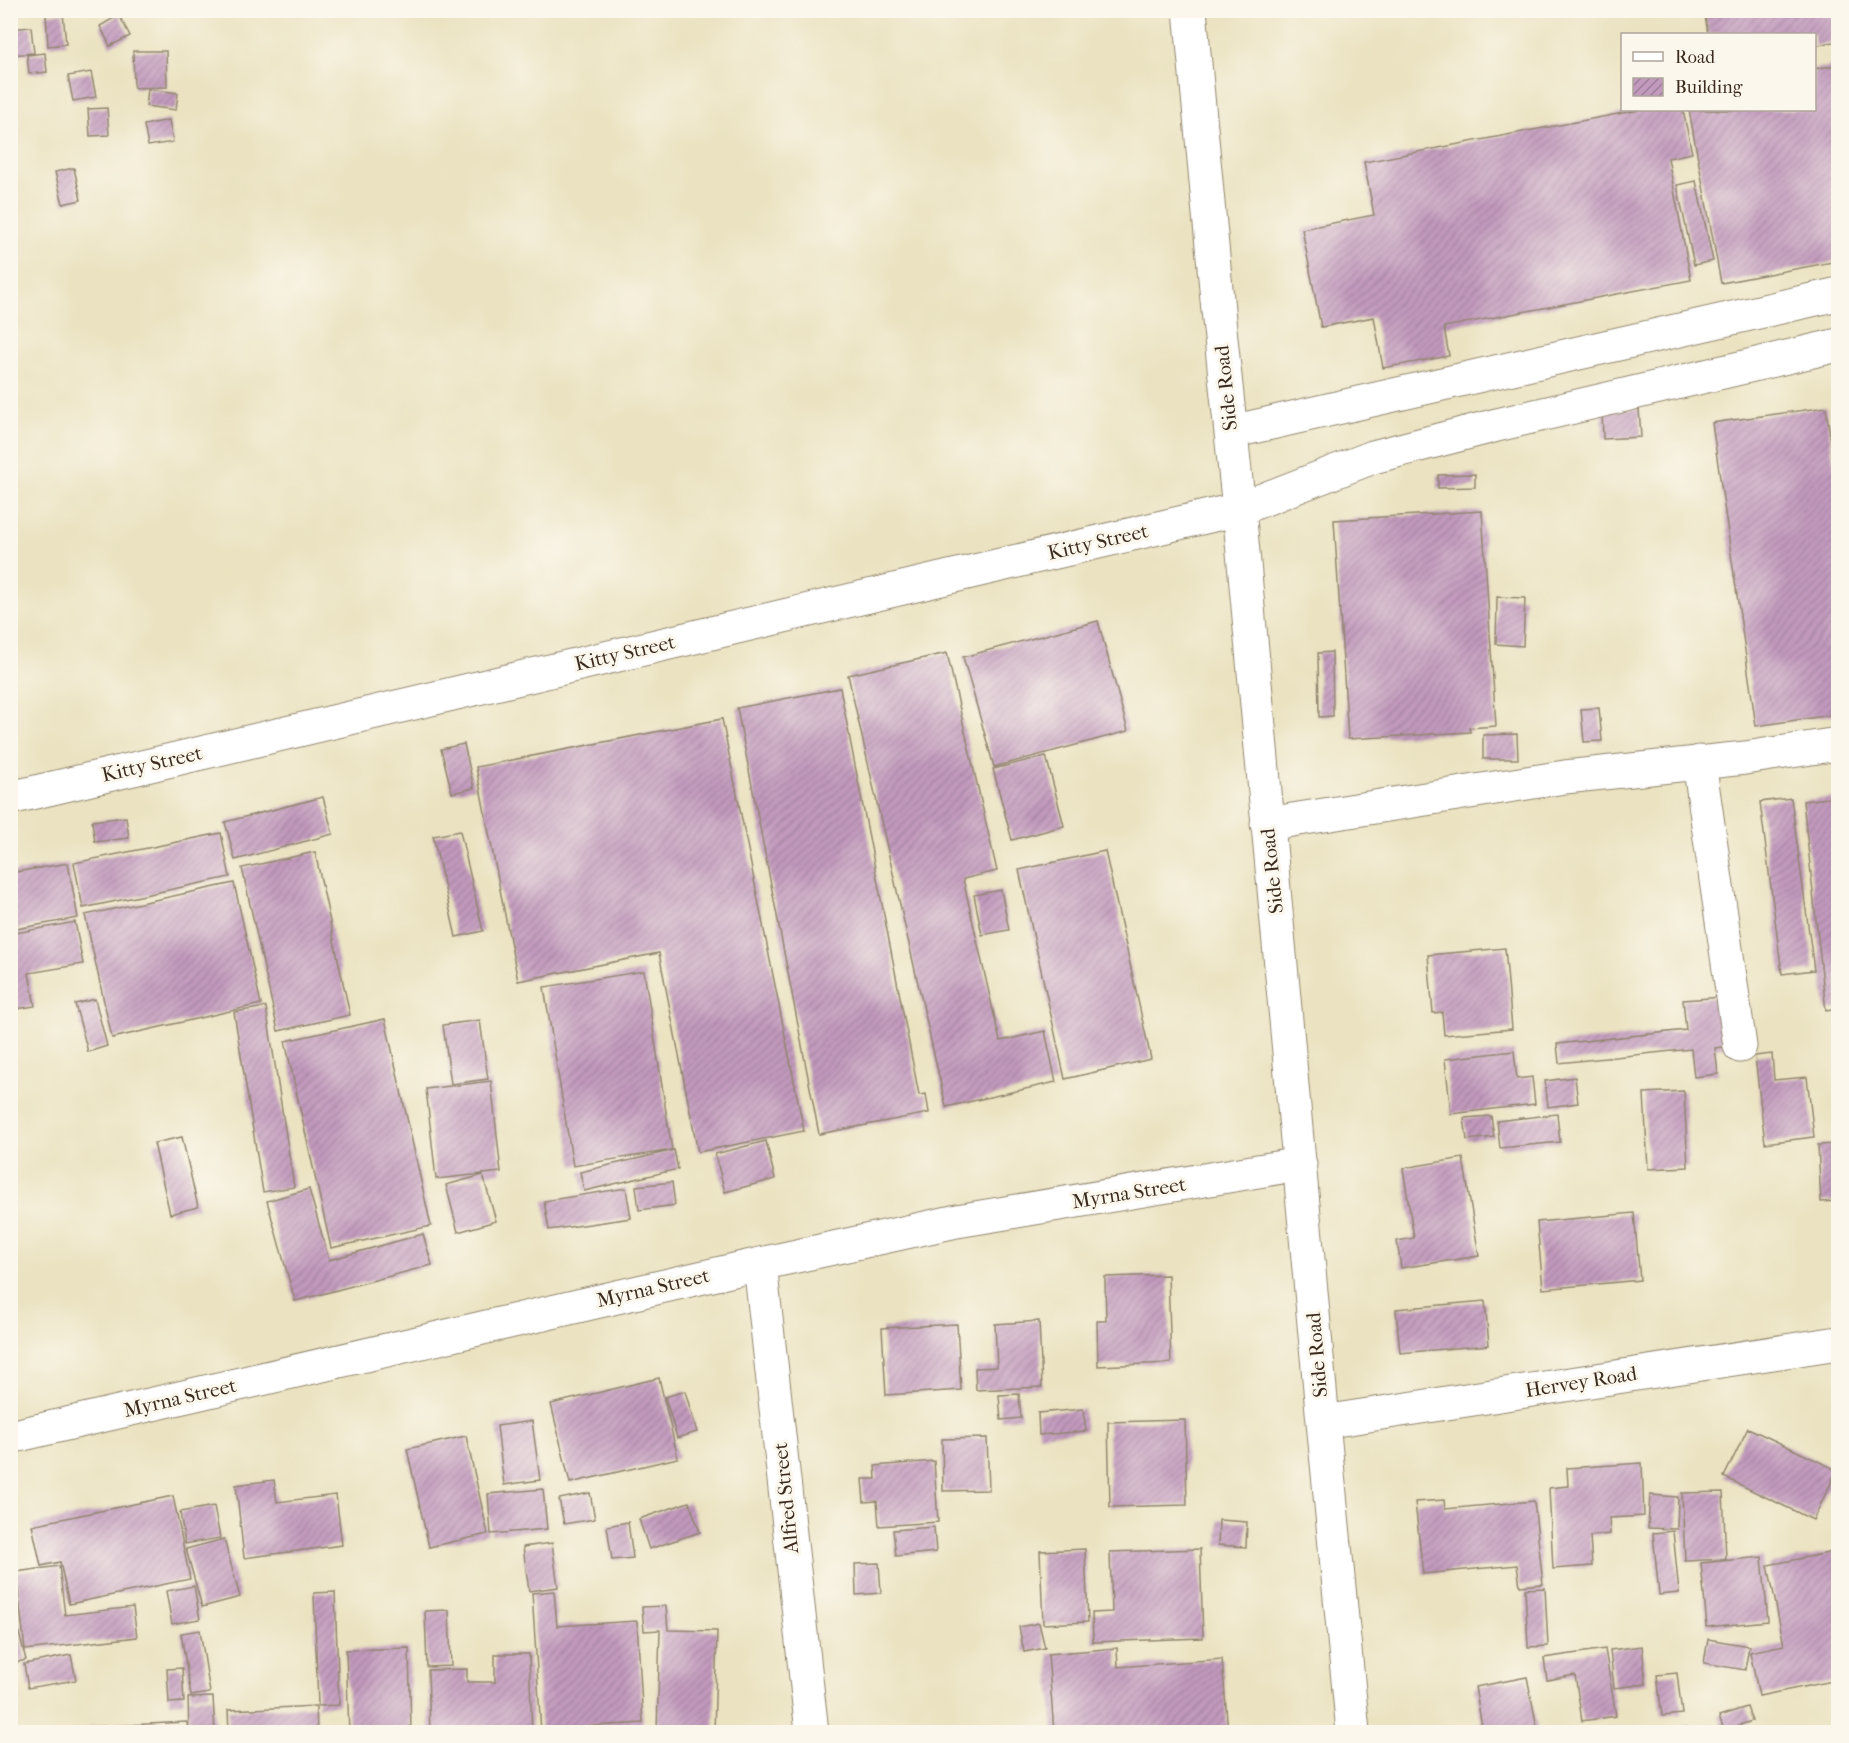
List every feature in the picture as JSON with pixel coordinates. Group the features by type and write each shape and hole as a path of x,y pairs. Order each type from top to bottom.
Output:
{"street":[{"name":"Side Road","path":"1190,10 1239,508 1353,1732"},
{"path":"1231,432 1839,294"},
{"name":"Kitty Street","path":"10,798 1239,508 1372,457 1497,425 1839,345"},
{"path":"1267,824 1565,777 1745,758 1839,744"},
{"path":"1699,762 1740,1047"},
{"name":"Myrna Street","path":"10,1437 760,1264 957,1221 1300,1164"},
{"name":"Alfred Street","path":"760,1264 812,1732"},
{"name":"Hervey Road","path":"1323,1422 1839,1343"}],"building":[{"path":"1704,10 1838,10 1838,41 1816,46 1816,33 1708,33"},
{"path":"63,13 66,44 48,46 46,14"},
{"path":"119,15 130,36 110,46 100,26"},
{"path":"31,27 34,53 11,55 10,29"},
{"path":"133,51 166,51 167,87 134,88"},
{"path":"45,53 47,72 29,74 27,55"},
{"path":"1838,65 1838,261 1721,283 1689,111 1816,111 1816,69"},
{"path":"91,72 96,97 73,101 68,76"},
{"path":"148,89 178,93 176,110 146,106"},
{"path":"107,108 109,135 90,136 88,109"},
{"path":"1634,111 1683,111 1692,153 1668,158 1691,280 1444,327 1449,356 1383,368 1374,317 1321,327 1302,229 1374,215 1364,162"},
{"path":"169,120 173,142 148,146 144,125"},
{"path":"74,168 81,200 63,204 55,172"},
{"path":"1696,181 1713,261 1694,265 1677,185"},
{"path":"1826,407 1838,494 1838,714 1756,726 1712,423"},
{"path":"1639,409 1641,437 1603,439 1602,410"},
{"path":"1475,474 1475,487 1438,488 1438,475"},
{"path":"1482,511 1496,726 1469,728 1470,732 1348,739 1334,520"},
{"path":"1497,597 1525,598 1523,646 1496,644"},
{"path":"1098,621 1128,731 994,767 963,657"},
{"path":"1332,652 1333,716 1319,717 1318,653"},
{"path":"947,653 997,871 963,879 1000,1041 1045,1031 1056,1082 946,1107 848,675"},
{"path":"840,688 919,1095 926,1094 929,1113 819,1134 737,708"},
{"path":"1599,708 1602,741 1584,742 1581,709"},
{"path":"722,719 804,1131 698,1152 659,953 518,981 476,767"},
{"path":"1517,734 1518,759 1483,759 1483,735"},
{"path":"464,744 474,788 452,793 441,749"},
{"path":"1046,756 1064,826 1012,840 993,769"},
{"path":"323,797 333,834 235,860 225,822"},
{"path":"1838,797 1838,1009 1826,1011 1803,801"},
{"path":"1791,798 1814,970 1782,974 1760,802"},
{"path":"126,817 129,838 95,842 92,821"},
{"path":"460,831 483,931 456,937 433,836"},
{"path":"221,833 230,877 83,908 74,863"},
{"path":"1105,851 1151,1059 1065,1079 1019,870"},
{"path":"315,852 350,1015 278,1031 242,868"},
{"path":"68,863 78,918 10,930 10,873"},
{"path":"234,883 261,1004 112,1038 85,915"},
{"path":"1001,890 1009,930 982,935 974,895"},
{"path":"75,922 83,964 29,973 35,1006 10,1010 10,934"},
{"path":"1505,948 1512,1029 1444,1035 1442,1012 1433,1013 1428,955"},
{"path":"644,971 672,1150 573,1166 544,987"},
{"path":"1723,997 1728,1046 1715,1048 1718,1074 1694,1077 1691,1049 1559,1063 1557,1044 1686,1030 1683,1000"},
{"path":"95,999 107,1046 88,1052 75,1004"},
{"path":"266,1007 294,1187 263,1192 234,1012"},
{"path":"385,1019 431,1226 331,1248 285,1041"},
{"path":"480,1020 488,1079 451,1084 443,1025"},
{"path":"1514,1051 1517,1079 1532,1077 1535,1104 1451,1114 1445,1059"},
{"path":"1772,1054 1774,1080 1807,1077 1814,1137 1765,1143 1755,1056"},
{"path":"1575,1077 1578,1103 1548,1107 1545,1081"},
{"path":"491,1081 501,1172 436,1179 426,1089"},
{"path":"1684,1091 1688,1167 1648,1169 1644,1093"},
{"path":"1557,1114 1560,1142 1500,1148 1497,1121"},
{"path":"1491,1116 1494,1137 1467,1140 1464,1118"},
{"path":"182,1137 198,1207 170,1214 154,1143"},
{"path":"766,1141 775,1179 725,1192 715,1154"},
{"path":"1838,1144 1838,1201 1821,1202 1818,1145"},
{"path":"674,1150 678,1169 584,1191 580,1172"},
{"path":"1463,1158 1479,1256 1401,1268 1397,1241 1414,1238 1403,1168"},
{"path":"483,1175 496,1221 458,1232 446,1185"},
{"path":"672,1182 675,1205 639,1210 636,1186"},
{"path":"626,1188 631,1218 549,1230 544,1201"},
{"path":"309,1189 329,1260 423,1234 432,1265 295,1301 267,1201"},
{"path":"1634,1213 1640,1280 1543,1289 1537,1222"},
{"path":"1168,1275 1171,1363 1098,1366 1097,1321 1106,1321 1105,1277"},
{"path":"1485,1301 1489,1345 1400,1353 1396,1309"},
{"path":"1039,1321 1042,1387 976,1390 975,1368 997,1367 995,1324"},
{"path":"957,1324 961,1390 886,1395 882,1328"},
{"path":"659,1378 678,1458 570,1483 551,1404"},
{"path":"685,1391 697,1432 677,1438 665,1397"},
{"path":"1019,1394 1021,1418 1001,1420 999,1395"},
{"path":"1083,1409 1086,1431 1039,1435 1038,1413"},
{"path":"1185,1420 1187,1505 1110,1507 1108,1422"},
{"path":"532,1421 540,1480 504,1485 497,1426"},
{"path":"1748,1428 1837,1470 1813,1520 1724,1477"},
{"path":"466,1436 488,1534 429,1547 407,1449"},
{"path":"987,1438 989,1490 943,1491 942,1439"},
{"path":"934,1461 938,1522 879,1526 877,1501 864,1502 862,1479 876,1479 875,1466"},
{"path":"1642,1463 1644,1516 1609,1518 1610,1534 1590,1536 1592,1566 1553,1569 1549,1488 1568,1486 1567,1468"},
{"path":"274,1480 277,1502 336,1495 342,1545 244,1558 236,1485"},
{"path":"543,1489 547,1529 491,1534 488,1494"},
{"path":"1723,1492 1726,1559 1685,1561 1682,1493"},
{"path":"590,1493 595,1519 564,1524 559,1499"},
{"path":"1650,1495 1678,1497 1677,1529 1648,1528"},
{"path":"173,1496 190,1579 69,1604 60,1562 41,1566 32,1525"},
{"path":"1444,1500 1445,1509 1534,1501 1543,1584 1520,1586 1517,1565 1423,1574 1415,1502"},
{"path":"689,1502 700,1532 649,1549 639,1519"},
{"path":"214,1506 220,1538 185,1544 180,1512"},
{"path":"1219,1520 1247,1522 1246,1547 1218,1545"},
{"path":"628,1522 633,1558 612,1560 607,1526"},
{"path":"934,1527 936,1552 896,1556 893,1530"},
{"path":"1673,1531 1679,1593 1659,1595 1653,1533"},
{"path":"224,1539 240,1597 202,1607 186,1549"},
{"path":"552,1543 558,1587 529,1591 523,1547"},
{"path":"1085,1549 1088,1622 1043,1624 1040,1551"},
{"path":"1200,1549 1203,1638 1093,1642 1092,1613 1112,1612 1110,1552"},
{"path":"1838,1551 1838,1680 1759,1696 1750,1652 1784,1645 1768,1565"},
{"path":"1762,1557 1768,1621 1707,1627 1701,1563"},
{"path":"879,1563 881,1593 856,1595 855,1564"},
{"path":"59,1566 65,1615 133,1607 137,1637 25,1650 16,1572"},
{"path":"194,1586 200,1619 172,1624 166,1591"},
{"path":"1545,1588 1548,1646 1528,1647 1525,1589"},
{"path":"554,1591 557,1626 637,1621 643,1723 579,1727 580,1732 541,1732 532,1593"},
{"path":"335,1592 339,1705 318,1706 314,1593"},
{"path":"10,1598 26,1660 10,1664"},
{"path":"666,1606 668,1630 717,1631 714,1732 657,1732 660,1630 644,1631 642,1607"},
{"path":"449,1610 451,1666 427,1667 425,1611"},
{"path":"1039,1623 1045,1648 1024,1652 1019,1627"},
{"path":"200,1630 210,1693 191,1696 181,1633"},
{"path":"1708,1639 1749,1646 1745,1670 1704,1663"},
{"path":"1642,1646 1646,1684 1614,1688 1610,1650"},
{"path":"409,1648 411,1732 349,1732 346,1650"},
{"path":"1117,1648 1118,1667 1222,1659 1228,1732 1054,1732 1048,1654"},
{"path":"1605,1649 1616,1716 1582,1721 1575,1675 1547,1680 1544,1658"},
{"path":"495,1654 529,1654 532,1732 430,1732 428,1670 467,1669 467,1682 495,1682"},
{"path":"71,1655 76,1680 28,1688 24,1664"},
{"path":"182,1668 184,1702 169,1703 167,1669"},
{"path":"1677,1673 1682,1714 1662,1716 1657,1675"},
{"path":"1527,1677 1538,1732 1483,1732 1475,1687"},
{"path":"213,1697 215,1732 189,1732 188,1698"},
{"path":"316,1706 317,1732 229,1732 228,1710"},
{"path":"1747,1707 1752,1721 1724,1730 1719,1716"},
{"path":"187,1722 188,1732 89,1732 89,1727"},
{"path":"1687,1728 1687,1732 1653,1732 1653,1731"}]}
